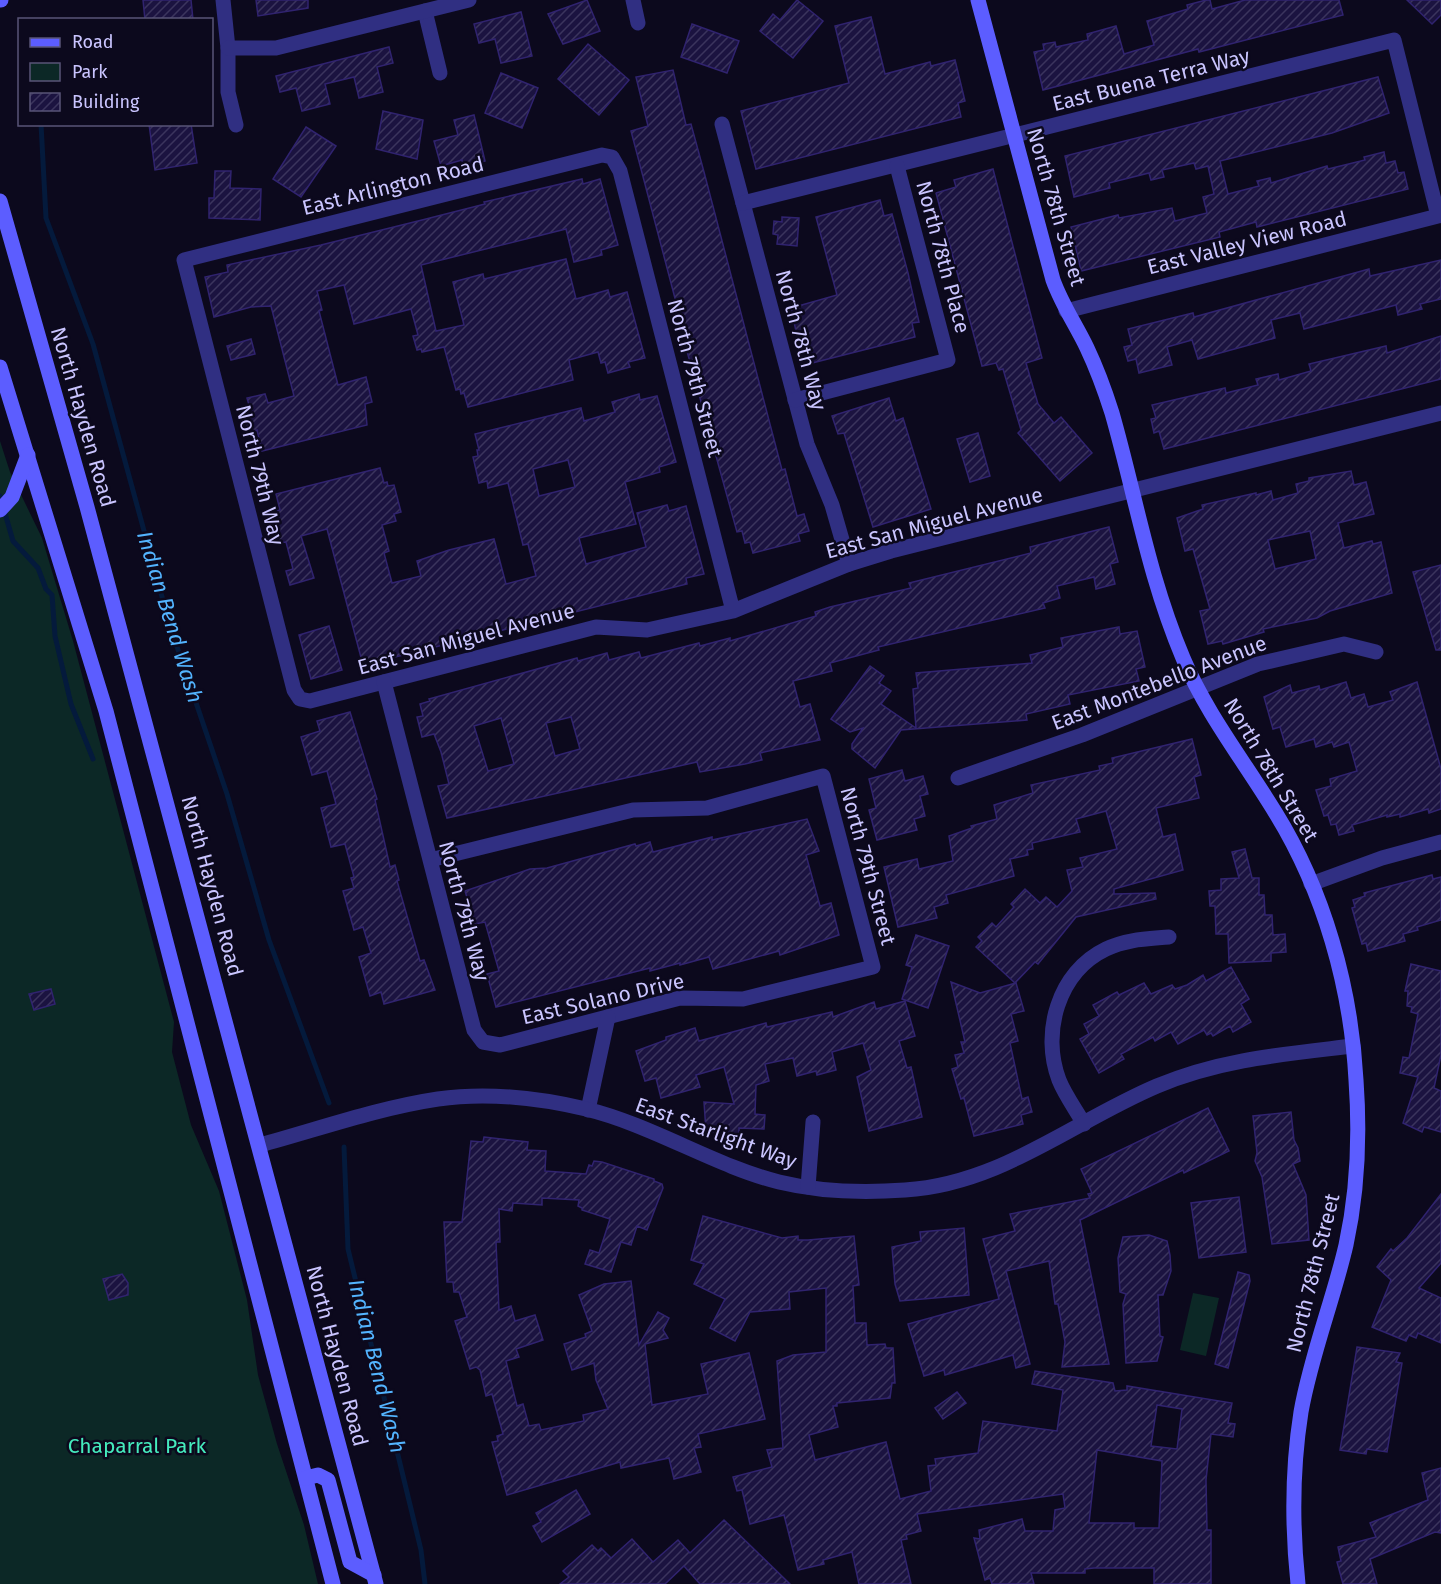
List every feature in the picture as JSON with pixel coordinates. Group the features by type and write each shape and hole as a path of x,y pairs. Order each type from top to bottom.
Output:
{"main road":[{"name":"North 78th Street","path":"978,0 1053,280 1086,347 1112,413 1155,587 1184,662 1242,763 1276,813 1311,884 1335,952 1349,1012 1358,1126 1358,1170 1346,1247 1312,1362 1302,1411 1294,1487 1294,1546 1298,1584"},
{"name":"North Hayden Road","path":"0,201 90,518 375,1580"},
{"path":"0,367 106,711 333,1584"},
{"path":"0,510 12,497 28,455"},
{"path":"306,1478 318,1475 328,1480 350,1562 375,1580"}],"street":[{"path":"223,0 228,48 228,92 237,125"},
{"path":"228,48 276,48 469,0"},
{"path":"633,0 638,23"},
{"path":"425,11 440,73"},
{"name":"East Buena Terra Way","path":"743,203 1394,40 1438,216"},
{"name":"North 78th Way","path":"722,124 807,444 832,505 849,564"},
{"name":"East Arlington Road","path":"184,260 602,155 612,158"},
{"name":"North 79th Street","path":"612,158 620,171 733,611"},
{"name":"North 78th Place","path":"795,400 948,360 897,166"},
{"name":"East Valley View Road","path":"1066,310 1438,216"},
{"name":"North 79th Way","path":"184,260 291,680 300,699"},
{"name":"East San Miguel Avenue","path":"300,699 310,701 596,627 647,630 733,611 849,564 1441,413"},
{"name":"East Montebello Avenue","path":"958,778 1082,735 1258,664 1344,644 1376,652"},
{"name":"North 79th Way","path":"384,682 474,1030 483,1042"},
{"name":"North 79th Street","path":"430,860 633,810 706,808 823,776 873,967"},
{"path":"1311,884 1382,858 1441,842"},
{"path":"1084,1124 1060,1080 1053,1058 1052,1030 1056,1009 1067,985 1083,966 1105,949 1134,939 1169,938"},
{"name":"East Solano Drive","path":"483,1042 500,1045 680,998 743,999 873,967"},
{"path":"588,1110 608,1017"},
{"name":"East Starlight Way","path":"260,1145 363,1116 439,1099 507,1096 588,1110 664,1137 750,1173 808,1187 863,1192 909,1190 962,1180 1011,1163 1155,1087 1198,1070 1247,1059 1353,1046"},
{"path":"808,1187 813,1122"}],"green space":[{"name":"Chaparral Park","path":"0,441 10,472 42,538 73,641 174,1022 172,1052 191,1125 219,1191 247,1300 258,1375 277,1444 304,1525 318,1584 0,1584"},
{"path":"1193,1293 1219,1298 1206,1356 1180,1350"}],"building":[{"path":"143,0 191,0 193,18 145,18"},
{"path":"256,0 308,0 308,8 258,16"},
{"path":"587,0 600,31 563,44 548,14"},
{"path":"797,0 823,21 793,58 760,31 773,14 780,20"},
{"path":"1210,0 1212,9 1245,0 1339,0 1343,15 1199,52 1198,49 1043,90 1034,52 1044,50 1043,44 1055,42 1056,47 1088,40 1087,34 1116,26 1124,54 1154,45 1147,21 1188,9 1187,5"},
{"path":"1407,0 1441,0 1441,15 1432,24"},
{"path":"521,12 532,56 501,63 495,39 479,43 474,24"},
{"path":"871,17 885,74 930,62 931,66 955,60 965,101 958,103 961,117 756,169 741,111 849,83 835,26"},
{"path":"692,24 739,41 727,73 681,57"},
{"path":"588,44 629,80 599,115 558,79"},
{"path":"389,47 393,63 377,67 383,92 359,98 354,77 325,84 330,104 302,111 296,88 280,92 276,76"},
{"path":"673,70 686,125 691,124 782,470 785,469 797,516 804,514 809,531 798,534 800,541 753,553 750,542 745,543 742,531 737,532 685,344 687,344 631,131 648,126 636,77"},
{"path":"501,73 538,88 522,128 485,113"},
{"path":"1378,77 1389,113 1332,133 1220,161 1228,194 1259,186 1257,181 1270,178 1271,183 1327,166 1328,169 1365,160 1364,157 1384,152 1386,163 1395,161 1398,173 1404,172 1408,189 1257,227 1256,222 1219,232 1220,237 1081,271 1071,227 1118,215 1119,218 1172,208 1175,221 1207,213 1203,197 1214,194 1208,166 1196,169 1194,163 1162,170 1164,177 1151,180 1149,173 1109,183 1110,188 1074,197 1065,156"},
{"path":"383,111 423,120 417,159 376,149"},
{"path":"474,115 485,161 463,167 462,160 441,166 434,141 458,135 454,120"},
{"path":"149,126 191,126 197,163 155,170"},
{"path":"306,127 336,146 301,197 273,179"},
{"path":"993,169 1042,358 1026,363 1038,404 1054,423 1061,417 1092,453 1060,481 1018,433 1021,430 1003,369 999,370 996,363 982,366 936,193 956,187 954,180"},
{"path":"215,171 231,171 230,188 261,189 260,220 209,218 209,198 214,198"},
{"path":"582,179 583,184 600,179 618,245 601,250 602,255 574,262 566,229 421,265 436,331 464,325 453,282 483,274 484,279 566,259 576,299 608,290 610,297 627,292 645,358 628,362 630,367 608,373 605,362 601,363 598,352 569,360 573,380 468,407 464,393 461,394 460,389 456,390 444,347 422,352 421,349 417,350 413,336 418,335 411,309 354,324 344,285 317,291 322,310 319,311 338,385 366,377 372,402 365,404 367,425 262,451 257,430 249,433 243,407 249,405 247,398 265,394 268,403 294,396 271,306 251,307 214,317 205,277 228,272 227,265 321,245"},
{"path":"880,200 884,216 892,214 908,273 919,322 912,323 915,337 812,363 807,343 799,345 791,308 837,295 816,217"},
{"path":"782,217 799,218 797,246 777,244 778,235 773,234 774,221 782,222"},
{"path":"1441,260 1441,299 1420,304 1422,309 1398,315 1396,305 1304,329 1300,313 1271,320 1275,338 1198,359 1192,340 1167,347 1172,365 1139,373 1136,359 1128,361 1124,347 1132,345 1128,329 1193,313 1194,317 1369,269 1370,276"},
{"path":"1441,336 1441,379 1164,449 1159,431 1154,433 1151,419 1156,418 1152,405 1225,388 1226,393 1258,385 1256,379 1278,374 1279,380 1311,371 1309,364 1386,346 1387,353"},
{"path":"251,339 255,354 231,360 227,346"},
{"path":"639,394 640,400 657,396 676,462 659,467 660,472 625,482 636,524 579,538 586,564 646,547 637,513 667,505 669,511 686,506 704,574 686,578 687,584 363,665 327,529 301,536 314,578 290,585 286,571 293,569 286,542 278,543 272,516 278,515 276,511 280,510 276,494 380,468 384,483 387,482 388,486 394,485 401,512 394,514 396,521 382,525 389,551 384,553 392,583 421,576 417,561 494,539 506,584 536,576 528,544 523,545 508,483 488,488 487,481 479,483 473,457 478,456 477,450 479,450 475,434 581,408 584,421 615,412 612,402","holes":["568,460 575,487 539,496 533,469"]},
{"path":"889,398 896,421 903,418 931,509 873,527 844,433 838,434 832,416"},
{"path":"978,433 990,476 970,482 957,439"},
{"path":"1351,471 1354,485 1366,482 1374,514 1338,523 1344,548 1372,541 1373,544 1381,542 1392,593 1330,611 1317,618 1263,629 1264,632 1223,644 1222,641 1208,644 1200,611 1210,609 1193,549 1185,551 1177,518 1203,509 1202,505 1256,493 1256,495 1271,491 1273,500 1298,493 1296,484 1309,481 1309,478","holes":["1310,531 1316,559 1275,569 1268,540"]},
{"path":"1109,527 1118,562 1110,564 1115,584 1096,589 1094,577 1057,586 1060,598 1043,603 1045,608 878,647 879,650 830,663 832,671 793,681 800,707 810,704 820,740 760,753 762,760 745,764 700,772 697,762 447,818 438,786 449,784 441,752 434,734 422,737 417,717 423,716 420,704 430,701 429,699 577,658 578,661 607,653 609,660 639,652 641,658 699,643 700,646 730,638 730,641 816,616 815,612 830,607 911,588 909,583 1031,553 1030,547","holes":["571,717 580,749 555,756 546,723","501,718 514,764 488,771 474,726"]},
{"path":"1441,565 1441,650 1436,650 1413,572"},
{"path":"329,626 342,670 311,679 299,635"},
{"path":"1119,627 1120,634 1137,631 1145,667 1136,669 1139,681 1068,695 1070,704 1026,714 1027,720 901,730 875,768 852,749 852,744 863,728 850,732 831,719 870,666 884,676 879,683 891,691 881,704 916,728 913,689 918,688 916,673 1032,663 1030,655 1063,647 1061,638"},
{"path":"1346,682 1351,698 1364,694 1368,707 1393,700 1390,692 1417,682 1441,769 1441,809 1429,813 1428,809 1400,817 1400,814 1387,817 1387,815 1352,825 1354,831 1339,835 1336,824 1331,825 1328,815 1324,816 1316,790 1331,786 1330,779 1357,771 1349,742 1334,747 1332,742 1316,747 1314,739 1286,747 1280,727 1273,729 1264,697 1290,685 1292,693 1319,686 1320,690"},
{"path":"350,712 377,799 375,800 390,867 395,865 399,880 397,881 420,961 424,960 435,990 384,1004 381,992 370,996 359,957 371,953 363,927 354,930 343,891 354,888 351,878 354,877 345,844 331,847 321,808 336,804 327,771 312,775 301,737 320,731 317,721"},
{"path":"1192,739 1201,775 1194,777 1199,798 1156,808 1163,837 1175,834 1183,870 1114,889 1114,894 1155,893 1156,899 1076,917 1038,964 1035,962 1015,983 976,947 982,941 978,937 992,923 996,927 1014,907 1011,904 1025,889 1040,903 1046,897 1057,907 1072,891 1067,870 1083,867 1080,858 1117,849 1106,811 1076,819 1080,832 1032,843 1033,849 1027,850 1028,855 1010,859 1014,876 946,895 948,903 934,907 937,918 898,927 884,867 917,859 919,869 953,861 949,836 972,828 971,826 997,819 994,805 1033,793 1031,785 1100,770 1099,766 1113,763 1112,758"},
{"path":"902,770 905,781 923,776 928,794 920,796 925,816 914,819 917,830 877,840 869,810 876,808 869,779"},
{"path":"807,819 819,851 806,855 820,906 831,903 839,935 780,955 779,951 713,969 709,957 650,971 650,968 496,1007 487,974 499,971 485,922 475,924 465,891 530,869 547,868 635,844 636,846 650,842 653,852 712,837 712,840"},
{"path":"1245,849 1252,878 1259,878 1259,895 1264,895 1265,915 1272,915 1273,935 1285,934 1286,952 1271,953 1271,961 1229,963 1228,934 1216,934 1215,906 1210,906 1209,891 1221,890 1221,879 1239,878 1232,852"},
{"path":"1432,875 1433,879 1441,877 1441,920 1403,934 1405,941 1368,951 1366,943 1362,944 1352,908 1355,907 1353,900 1365,896 1364,893"},
{"path":"916,935 949,946 928,1008 902,999 912,967 906,965"},
{"path":"1411,964 1441,971 1441,1055 1434,1088 1441,1091 1441,1132 1424,1127 1422,1132 1403,1123 1418,1077 1400,1073 1403,1057 1409,1058 1418,1014 1411,1012 1412,1007 1407,1006 1408,991 1405,991"},
{"path":"1231,967 1249,999 1241,1004 1251,1022 1233,1032 1230,1026 1213,1036 1211,1033 1207,1035 1204,1030 1178,1044 1171,1032 1155,1041 1153,1037 1121,1054 1124,1059 1099,1073 1080,1039 1089,1034 1084,1024 1099,1016 1093,1005 1117,992 1119,995 1144,983 1151,994 1172,985 1175,989 1187,985 1203,975 1206,981"},
{"path":"951,982 980,993 1016,983 1024,1011 1011,1014 1018,1041 1010,1043 1022,1099 1028,1097 1032,1112 1021,1115 1023,1124 974,1136 964,1098 961,1099 952,1069 958,1067 955,1055 964,1053 961,1042 965,1042"},
{"path":"51,989 55,1004 34,1010 29,994"},
{"path":"905,1001 915,1036 899,1041 907,1068 911,1067 922,1117 869,1131 857,1077 871,1070 863,1043 832,1052 836,1070 817,1075 816,1071 797,1076 793,1058 765,1064 769,1081 756,1085 755,1114 765,1115 764,1129 739,1128 739,1134 706,1131 704,1102 734,1104 724,1067 696,1075 700,1087 661,1098 656,1078 645,1081 636,1051 666,1040 666,1037 695,1028 699,1041 766,1023 767,1027 832,1012 833,1017 874,1002 876,1009"},
{"path":"1208,1108 1229,1151 1184,1173 1183,1170 1080,1220 1109,1364 1062,1367 1065,1342 1058,1304 1055,1304 1049,1261 1006,1271 1030,1364 1016,1368 1013,1355 945,1375 944,1370 924,1376 908,1324 999,1299 983,1239 1015,1231 1010,1214 1090,1198 1088,1194 1092,1193 1081,1169"},
{"path":"1291,1112 1294,1140 1300,1161 1293,1164 1306,1195 1309,1240 1272,1244 1262,1177 1255,1161 1257,1153 1253,1116"},
{"path":"484,1137 528,1142 527,1150 546,1151 545,1171 586,1174 589,1165 592,1166 594,1161 654,1179 662,1184 663,1188 647,1230 637,1226 631,1245 621,1242 611,1272 585,1264 590,1250 599,1253 610,1219 582,1210 578,1206 579,1200 542,1198 542,1205 513,1203 512,1211 499,1209 500,1242 496,1242 499,1310 511,1306 515,1321 535,1315 543,1340 516,1349 519,1357 506,1361 517,1406 523,1404 529,1426 539,1424 541,1430 584,1421 583,1415 608,1409 596,1380 594,1363 572,1370 564,1344 586,1337 585,1334 592,1331 579,1295 604,1284 631,1281 639,1345 658,1312 669,1318 663,1330 668,1338 645,1344 652,1405 708,1394 701,1364 749,1353 765,1419 698,1434 701,1447 694,1448 701,1472 674,1479 669,1458 621,1468 620,1462 507,1495 492,1442 498,1441 497,1436 503,1434 492,1394 486,1396 480,1370 476,1367 470,1369 455,1321 467,1317 459,1292 454,1292 453,1282 447,1282 444,1222 462,1222 471,1141 483,1142"},
{"path":"1441,1194 1441,1263 1419,1288 1441,1298 1441,1343 1418,1333 1416,1338 1409,1335 1406,1341 1372,1327 1391,1280 1377,1267 1391,1249 1393,1251 1407,1238"},
{"path":"1239,1197 1246,1252 1199,1258 1191,1203"},
{"path":"703,1216 782,1238 798,1236 798,1240 808,1240 854,1236 859,1285 853,1286 855,1323 866,1323 867,1345 885,1344 886,1348 893,1348 895,1383 892,1383 890,1398 837,1403 837,1406 833,1406 838,1427 809,1435 815,1460 886,1442 900,1499 931,1491 928,1466 936,1465 935,1459 978,1453 983,1421 1057,1431 1063,1390 1032,1384 1035,1371 1113,1383 1115,1391 1127,1390 1127,1386 1232,1403 1228,1423 1235,1424 1233,1437 1211,1434 1206,1480 1207,1530 1211,1530 1211,1584 1154,1584 1154,1568 1094,1568 1085,1569 1085,1573 1031,1573 1034,1584 992,1584 990,1578 985,1580 974,1538 980,1539 979,1530 1022,1519 1025,1531 1053,1531 1055,1510 1065,1508 1063,1494 917,1514 921,1531 906,1535 907,1539 901,1540 911,1584 859,1584 852,1552 823,1560 824,1564 798,1570 784,1515 750,1524 742,1490 737,1491 733,1477 772,1467 767,1450 783,1448 777,1361 793,1355 826,1352 826,1288 789,1292 790,1309 750,1312 735,1341 710,1328 725,1299 694,1284 704,1264 691,1260","holes":["1157,1405 1182,1409 1177,1449 1151,1446","1097,1450 1162,1461 1159,1528 1134,1528 1134,1523 1089,1523"]},
{"path":"964,1228 969,1295 900,1301 895,1284 892,1247 921,1241 920,1232"},
{"path":"1149,1235 1167,1241 1170,1255 1171,1271 1163,1295 1158,1295 1160,1336 1163,1337 1157,1361 1126,1363 1123,1304 1126,1294 1120,1292 1118,1258 1123,1237"},
{"path":"1238,1272 1249,1275 1250,1281 1228,1368 1215,1364"},
{"path":"122,1274 128,1283 128,1295 109,1300 103,1279"},
{"path":"1357,1347 1400,1353 1396,1362 1402,1363 1387,1452 1367,1449 1366,1454 1340,1450"},
{"path":"957,1392 966,1403 943,1419 935,1408"},
{"path":"1441,1468 1441,1533 1435,1532 1370,1559 1377,1584 1343,1584 1337,1562 1341,1561 1338,1547 1376,1537 1370,1523 1428,1500 1422,1473"},
{"path":"576,1490 590,1514 542,1542 533,1526 541,1522 536,1513"},
{"path":"724,1520 790,1584 700,1584 684,1566 665,1584 560,1584 569,1577 563,1571 592,1545 598,1551 601,1548 611,1558 632,1539 653,1562 678,1540 690,1553"}],"waterway":[{"name":"Indian Bend Wash","path":"41,126 46,218 93,344 170,626 227,794 269,940 329,1103"},
{"path":"0,496 13,541 38,568 46,589 52,595 55,636 71,704 93,759"},
{"name":"Indian Bend Wash","path":"344,1147 348,1249 421,1550 425,1584"}]}
